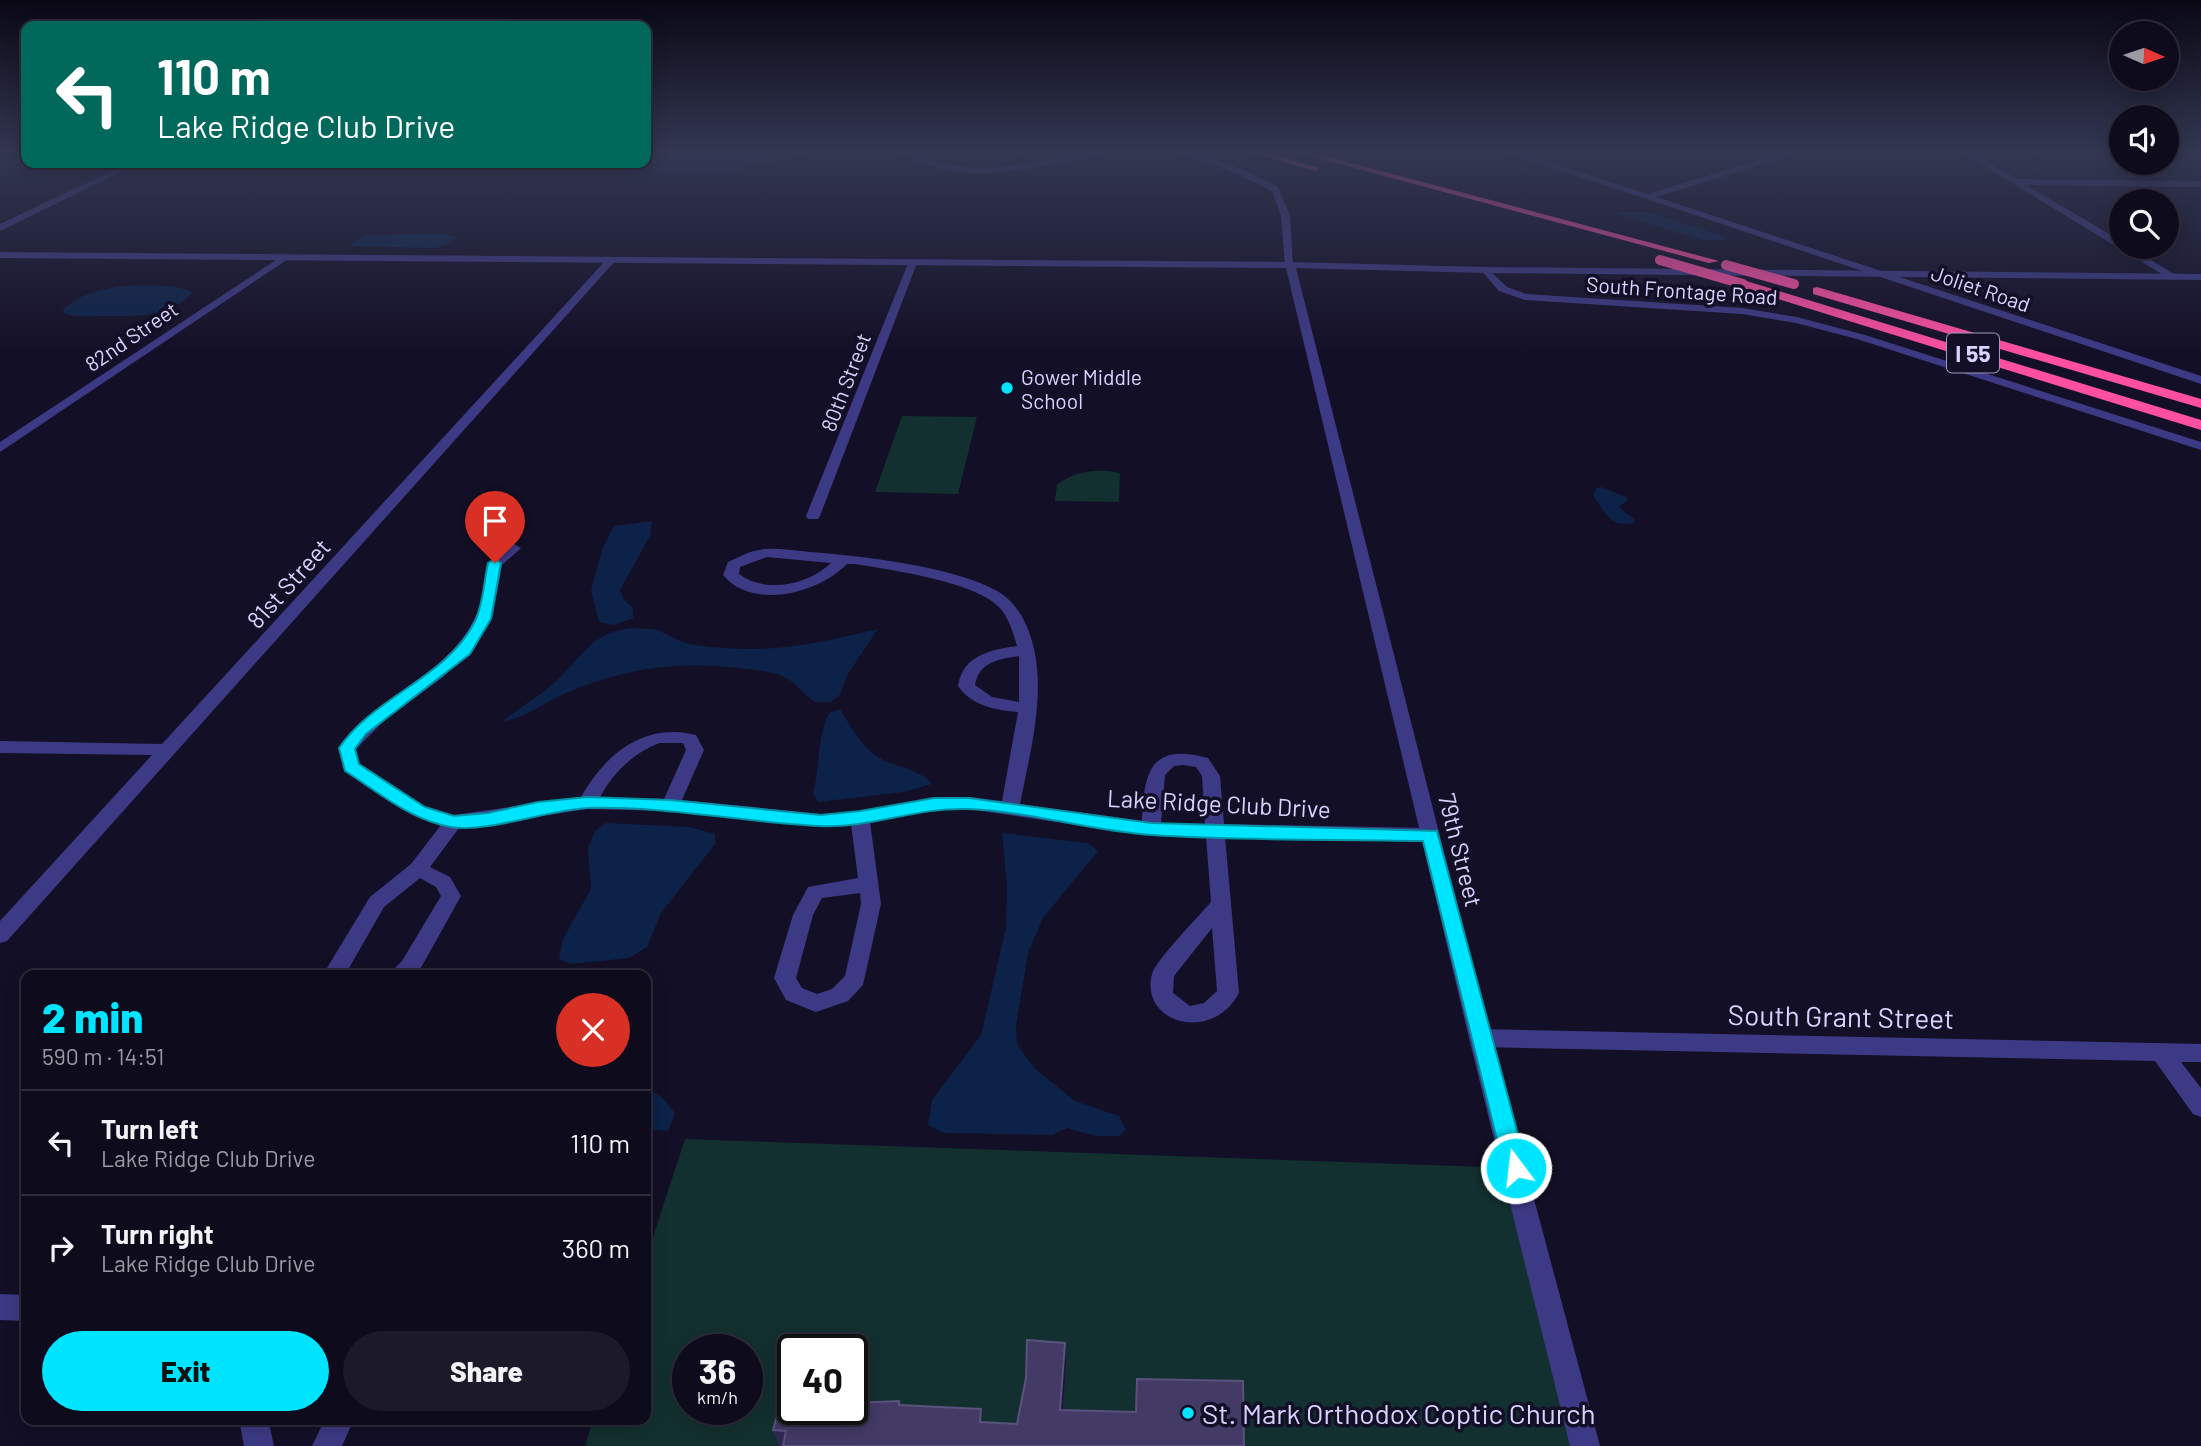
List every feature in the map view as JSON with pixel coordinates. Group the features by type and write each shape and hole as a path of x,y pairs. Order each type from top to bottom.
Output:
{"highway":[{"path":"1510,219 1617,248"},
{"name":"I 55","path":"1556,219 1794,284 2201,404"},
{"name":"I 55","path":"1654,259 2201,425"}],"street":[{"path":"0,228 18,219"},
{"path":"1284,219 1290,265"},
{"name":"Joliet Road","path":"1715,219 2201,380"},
{"path":"2078,219 2109,238"},
{"path":"0,255 1290,265 1486,270 2201,277"},
{"name":"82nd Street","path":"0,448 285,257"},
{"path":"2144,259 2174,277"},
{"name":"81st Street","path":"0,935 610,261"},
{"name":"80th Street","path":"813,516 912,263"},
{"name":"79th Street","path":"1290,265 1480,1038 1584,1446"},
{"name":"South Frontage Road","path":"1486,270 1503,289 1525,298 1742,311 1807,322 2201,446"},
{"name":"Lake Ridge Club Drive","path":"514,548 495,563 484,619 465,650 360,731 347,748 351,767 419,811 453,822 587,803 670,805 796,819 860,817 934,804 969,803 1151,829 1430,835"},
{"path":"843,559 828,574 810,583 783,588 756,589 739,583 731,575 733,565 759,554 843,559 865,561 954,580 985,592 1005,604 1020,627 1027,650 1028,708 1010,807"},
{"path":"1027,650 987,657 975,663 967,673 966,686 975,696 990,704 1028,708"},
{"path":"587,803 596,784 633,750 653,738 670,735 690,739 695,750 670,805"},
{"path":"0,747 168,750"},
{"path":"1151,829 1155,772 1166,761 1183,758 1202,762 1211,776 1216,831 1228,993 1217,1007 1201,1015 1177,1012 1162,996 1163,974 1221,903"},
{"path":"860,817 869,884 871,904 855,979 840,995 816,1003 794,994 785,978 803,915 815,892 869,884"},
{"path":"339,970 377,902 418,869 453,822"},
{"path":"406,970 450,896 443,882 418,869"},
{"name":"South Grant Street","path":"1480,1038 2201,1053"},
{"path":"2161,1052 2201,1107"},
{"path":"0,1307 21,1308"},
{"path":"255,1425 260,1446"},
{"path":"327,1446 337,1425"}],"green space":[{"path":"902,416 977,417 958,494 875,492"},
{"path":"1081,473 1120,473 1119,502 1055,501 1057,485 1063,481"},
{"path":"685,1139 1516,1168 1585,1446 585,1446 591,1425 651,1425 651,1243"}],"water":[{"path":"1636,219 1671,219 1723,236 1727,240 1703,240"},
{"path":"442,234 457,237 448,244 435,248 349,246 365,235"},
{"path":"124,286 169,286 193,292 173,307 151,314 73,316 64,313 63,310 70,304 84,296 99,290"},
{"path":"1601,487 1626,497 1628,500 1619,507 1634,519 1634,523 1613,521 1605,513 1593,495 1596,488"},
{"path":"652,521 650,536 620,590 624,600 633,608 633,618 614,625 599,622 591,590 603,547 614,526"},
{"path":"633,628 657,630 695,645 744,649 809,644 878,629 848,674 839,696 830,702 815,702 791,681 773,673 716,666 672,666 630,672 588,684 518,717 503,721 559,679 594,642 617,631"},
{"path":"840,709 872,753 885,761 914,771 932,784 904,792 818,802 813,794 822,732 829,713"},
{"path":"606,823 690,827 715,834 715,844 661,913 647,947 629,958 571,964 559,959 563,939 591,889 588,848 596,830"},
{"path":"1002,833 1088,843 1098,851 1043,918 1028,953 1016,1026 1017,1044 1034,1068 1075,1101 1119,1116 1126,1130 1119,1136 1096,1136 1067,1128 1053,1135 944,1133 928,1125 932,1100 981,1035 1006,928 1007,886"},
{"path":"651,1090 663,1098 675,1113 668,1131 651,1129"}],"building":[{"path":"1027,1340 1065,1343 1060,1410 1136,1412 1137,1379 1243,1381 1244,1446 783,1446 786,1431 773,1430 777,1415 777,1425 868,1425 868,1402 899,1401 899,1405 981,1409 980,1422 1017,1424 1026,1378"}],"place":[{"name":"Gower Middle School","path":"1007,388"},
{"name":"St. Mark Orthodox Coptic Church","path":"1188,1413"}],"route":[{"path":"495,563 484,619 465,650 360,731 347,748 351,767 419,811 453,822 587,803 670,805 821,820 860,817 934,804 969,803 1151,829 1430,835 1480,1038 1516,1168"}]}
